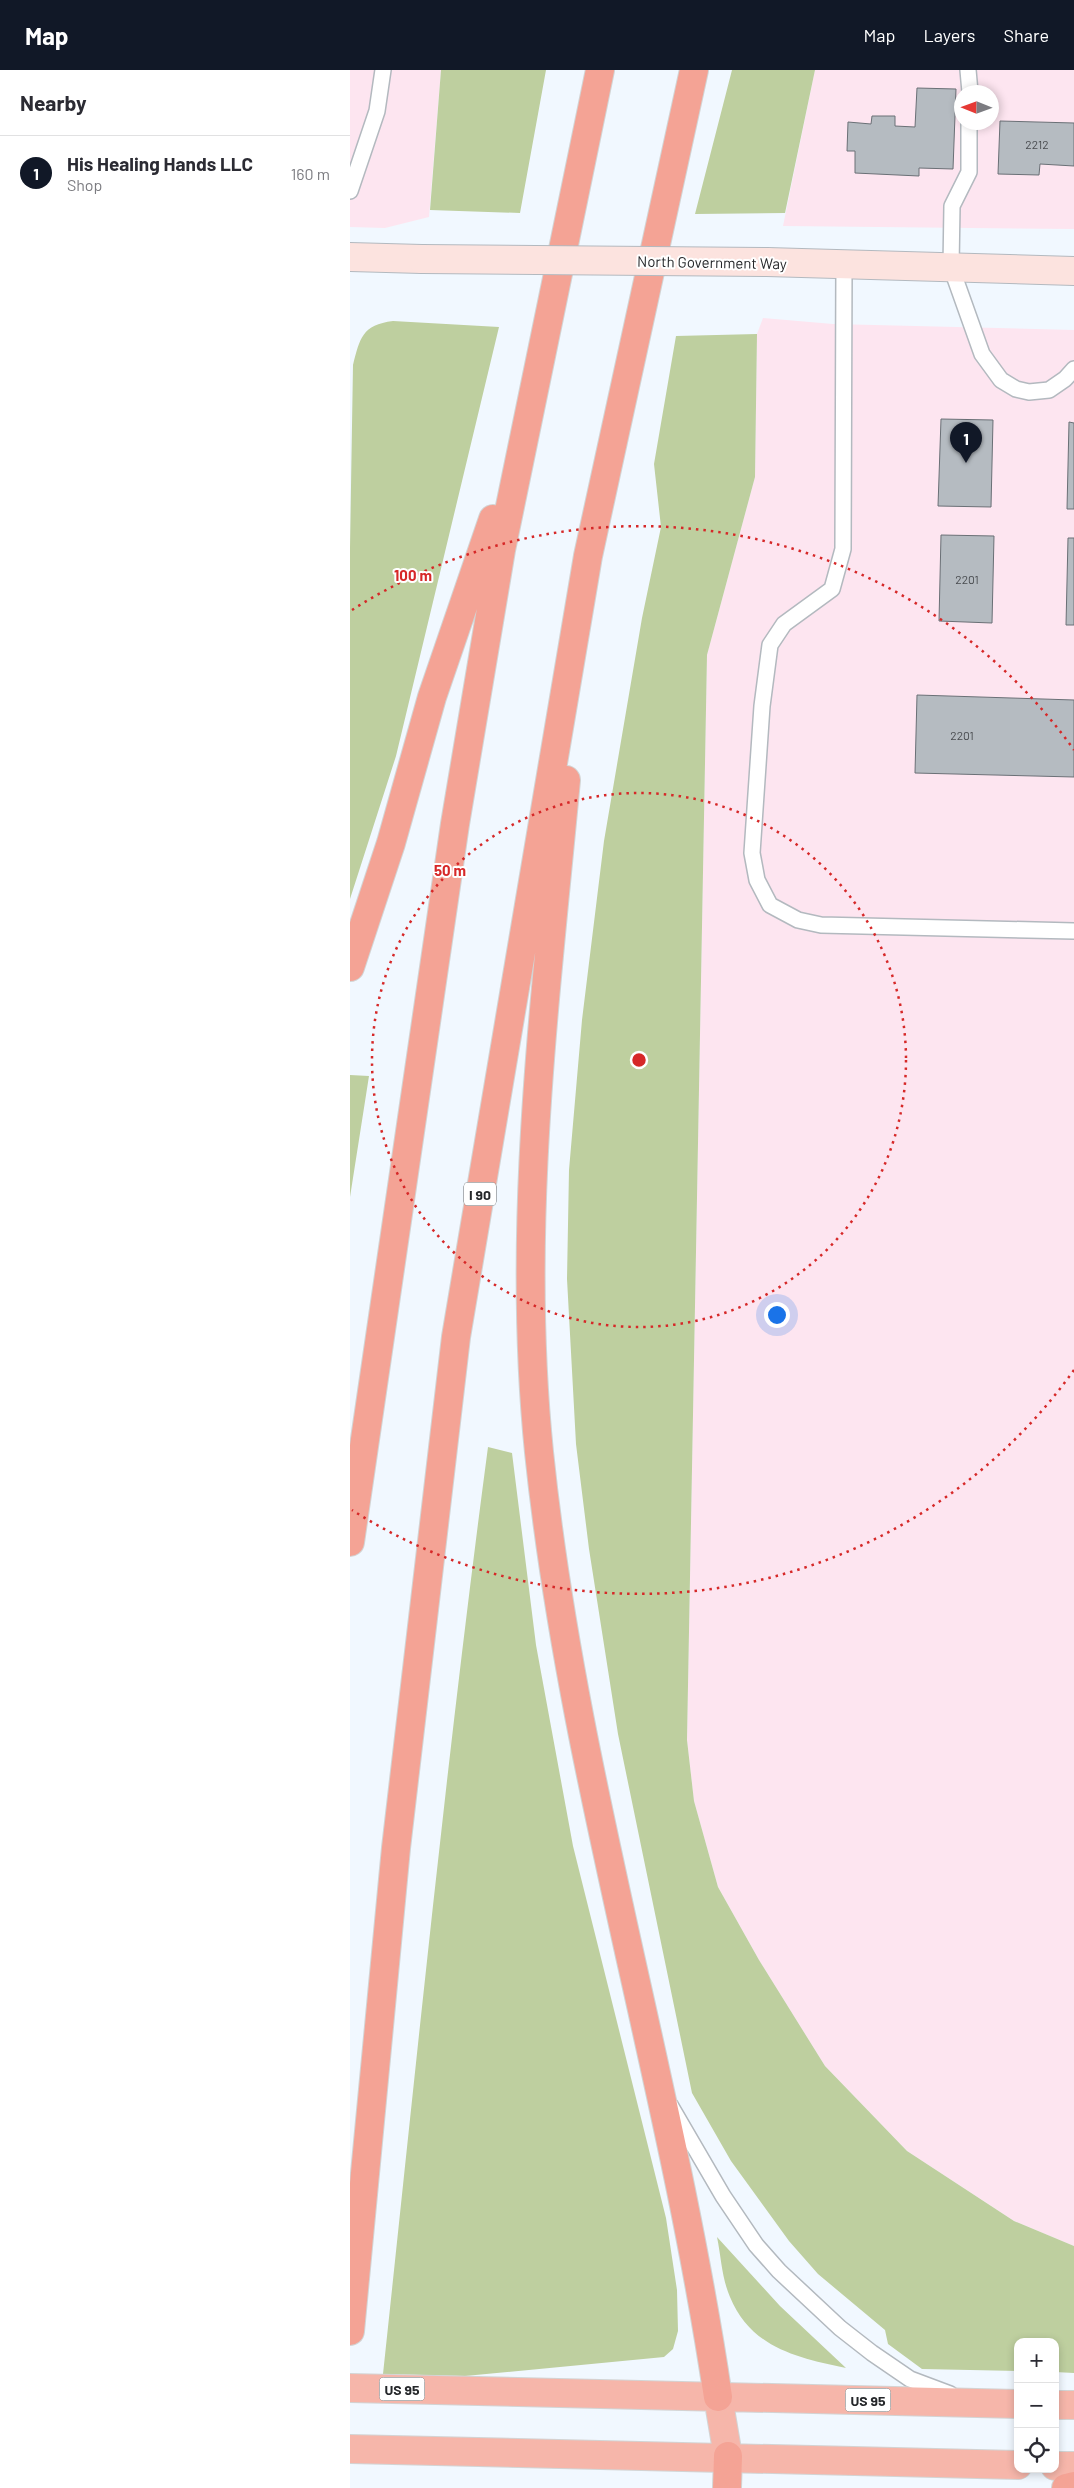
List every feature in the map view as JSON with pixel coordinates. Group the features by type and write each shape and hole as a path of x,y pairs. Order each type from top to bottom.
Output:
{"highway":[{"path":"350,1542 455,824 500,560 600,70"},
{"name":"I 90","path":"350,2331 396,1848 456,1337 588,556 694,70"},
{"path":"350,967 390,843 432,697 528,418"},
{"name":"I 90","path":"588,556 538,1065 531,1188 532,1329 539,1451 566,1646 658,2087 691,2232 718,2397"},
{"name":"US 95","path":"350,2388 1014,2404"},
{"path":"718,2397 728,2456 727,2488"},
{"path":"1059,2405 1074,2405"},
{"path":"350,2449 728,2456 1014,2465"},
{"path":"1059,2466 1074,2466"},
{"path":"1066,2488 1074,2486"}],"main road":[{"name":"North Government Way","path":"350,258 767,262 1074,270"}],"lane":[{"path":"350,191 377,111 383,70"},
{"path":"968,70 969,85"},
{"path":"970,130 969,172 952,206 952,267 982,354 1001,380 1016,389 1029,392 1049,390 1065,379 1074,369"},
{"path":"844,264 843,549 832,589 784,624 770,645 762,706 752,852 756,880 770,905 798,920 821,925 1074,931"},
{"path":"658,2087 723,2196 756,2245 779,2272 840,2328 910,2379 980,2403"}],"shaded area":[{"path":"350,70 441,70 429,217 385,228 350,227"},
{"path":"815,70 1074,70 1074,229 783,226"},
{"path":"763,318 833,324 1074,330 1074,2246 1014,2221 907,2151 825,2066 759,1960 718,1887 694,1801 687,1740 707,655 755,477 757,334"}],"green space":[{"path":"441,70 546,70 520,213 430,210"},
{"path":"732,70 815,70 785,213 695,214"},
{"path":"393,321 499,327 396,756 350,899 350,548 353,365 364,334 375,326"},
{"path":"757,334 755,477 707,655 687,1740 694,1801 718,1887 759,1960 825,2066 907,2151 1014,2221 1074,2246 1074,2373 1059,2372 1059,2338 1014,2338 1014,2371 922,2369 888,2344 885,2330 818,2274 789,2241 731,2161 692,2093 618,1734 589,1549 576,1444 567,1279 569,1170 582,1020 604,841 642,618 661,527 654,464 676,336"},
{"path":"350,1075 369,1076 350,1197"},
{"path":"488,1447 512,1453 536,1645 573,1846 666,2218 677,2290 678,2331 673,2349 664,2357 465,2376 383,2374 445,1794"},
{"path":"717,2237 780,2306 846,2368 794,2355 763,2339 750,2328 739,2314 727,2290"}],"building":[{"path":"917,88 954,89 953,169 919,168 919,176 855,173 855,151 847,151 848,122 871,124 872,116 895,116 895,126 915,127"},
{"path":"1000,121 1074,123 1074,166 1040,164 1039,175 998,174"},
{"path":"941,419 993,420 991,507 938,506"},
{"path":"1069,422 1074,423 1074,509 1067,509"},
{"path":"941,535 994,536 992,623 939,621"},
{"path":"1068,538 1074,538 1074,625 1066,625"},
{"path":"917,695 1074,700 1074,777 915,773"}],"place":[{"name":"His Healing Hands LLC","path":"966,463"}]}
